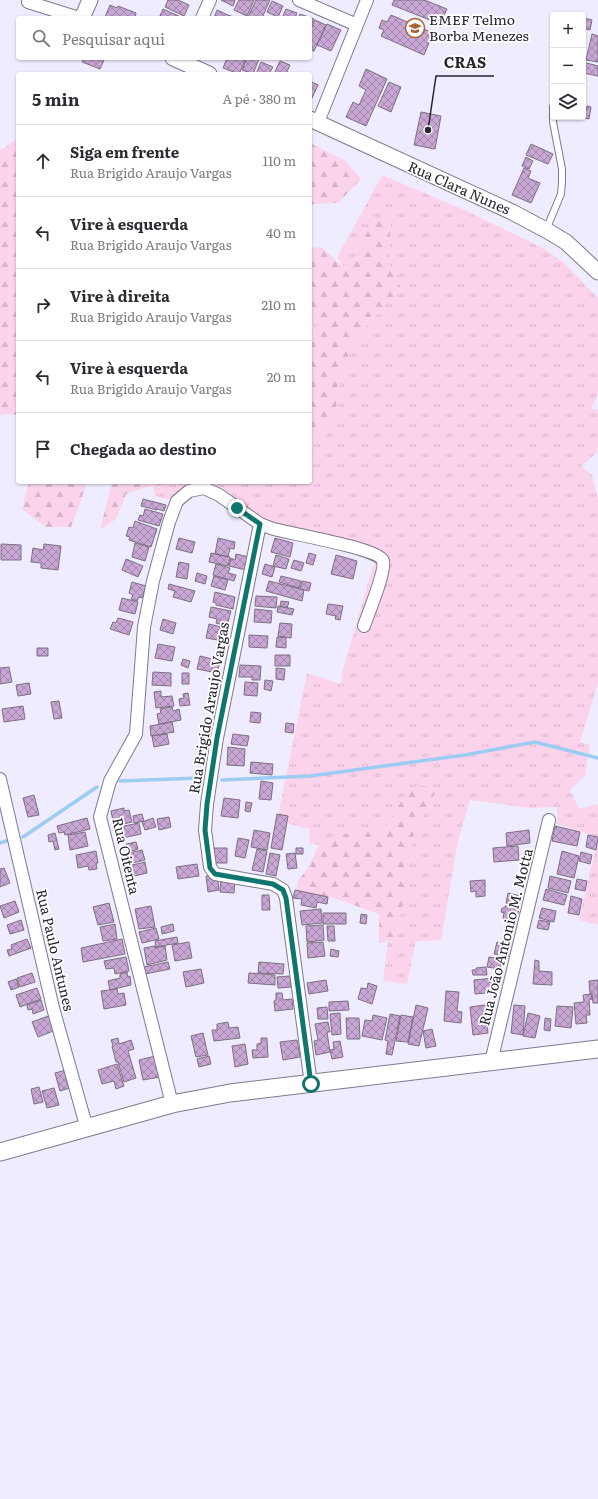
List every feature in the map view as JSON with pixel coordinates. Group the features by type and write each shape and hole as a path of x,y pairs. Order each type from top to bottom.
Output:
{"main road":[{"path":"0,1152 88,1126 172,1104 230,1093 598,1049"}],"street":[{"path":"81,16 90,0"},
{"path":"203,16 210,0"},
{"path":"299,0 357,25"},
{"path":"314,121 367,0"},
{"path":"28,2 74,16"},
{"path":"181,60 205,72"},
{"name":"Rua Clara Nunes","path":"314,121 512,212 546,230 566,242 598,272"},
{"name":"Rua Oitenta","path":"172,1104 100,817 110,781 136,734 144,627 153,581 171,516 177,502 189,491 204,488 219,495 260,524"},
{"path":"260,524 277,530 351,546 371,552 382,558 383,565 380,581 364,626"},
{"name":"Rua Brigido Araujo Vargas","path":"260,524 217,738 207,804 205,830 210,868 215,874 273,884 283,890 286,898 311,1084"},
{"name":"Rua Paulo Antunes","path":"0,779 52,1008 88,1126"},
{"name":"Rua João Antonio M. Motta","path":"491,1062 550,820"}],"lane":[{"path":"546,230 561,194 562,182 562,169 553,120"}],"green space":[{"path":"16,140 16,415 4,414 0,416 0,150"},
{"path":"312,144 346,161 361,179 338,203 312,205"},
{"path":"382,175 460,208 545,249 564,263 598,298 598,394 591,409 598,410 598,450 581,466 592,475 598,499 598,683 580,742 590,745 585,776 570,790 579,809 598,804 598,837 557,824 557,807 530,808 470,800 458,841 441,940 416,941 407,984 383,981 388,942 394,940 408,885 409,856 416,825 432,803 400,803 386,827 343,834 319,845 309,843 310,829 277,821 307,673 341,684 342,673 373,566 380,554 262,523 204,488 177,501 155,496 153,485 312,484 312,433 319,437 335,414 341,376 354,340 401,288 388,262 391,224 360,247 348,271 337,258"},
{"path":"372,218 391,224 388,262 401,288 354,340 341,376 335,414 319,437 312,433 312,343 320,313 312,311 312,248 321,247 348,271"},
{"path":"312,311 320,313 312,343"},
{"path":"28,484 86,484 71,527 46,527 22,509"},
{"path":"112,484 185,484 153,485 126,494 116,519 100,530"},
{"path":"415,786 436,787 432,803 416,825 409,856 408,885 394,940 379,943 379,914 334,898 296,893 298,881 307,869 319,845 343,834 386,827 400,803"},
{"path":"598,839 598,925 579,920"}],"building":[{"path":"168,0 178,0 189,5 184,16 165,7"},
{"path":"221,0 235,0 233,6"},
{"path":"239,0 254,0 247,16 234,10"},
{"path":"256,0 270,0 263,16 248,16"},
{"path":"394,0 424,0 447,9 440,24 392,5"},
{"path":"272,1 283,6 278,16 267,12"},
{"path":"110,5 117,8 118,6 136,13 135,16 105,16"},
{"path":"163,9 179,16 160,16"},
{"path":"286,9 297,13 296,16 283,16"},
{"path":"217,10 231,16 215,16"},
{"path":"391,15 433,33 424,55 381,36 384,30 379,28 382,20 387,22"},
{"path":"586,19 592,20 590,30 586,29"},
{"path":"315,20 326,25 314,51 312,50 312,27"},
{"path":"327,24 341,30 331,51 317,45"},
{"path":"592,34 598,36 598,62 586,60"},
{"path":"83,60 104,60 100,69 82,62"},
{"path":"226,60 245,60 240,72 234,72 223,68"},
{"path":"246,60 259,60 254,72 242,70"},
{"path":"280,61 290,65 287,72 275,72"},
{"path":"261,62 273,67 270,72 257,72"},
{"path":"586,63 598,66 598,76 586,74"},
{"path":"366,69 387,79 366,126 346,117 353,102 359,105 366,90 359,86"},
{"path":"312,82 318,85 312,98"},
{"path":"389,82 401,87 391,112 378,106"},
{"path":"587,106 591,107 589,119 586,118"},
{"path":"421,112 441,116 435,149 414,145"},
{"path":"531,144 553,154 548,164 526,155"},
{"path":"526,157 533,161 529,169 522,166"},
{"path":"524,168 531,171 528,178 540,183 531,203 512,195"},
{"path":"143,499 166,505 164,511 141,506"},
{"path":"145,509 163,514 159,526 138,520 140,515 143,516"},
{"path":"135,521 157,529 151,547 129,540 130,537 126,536 129,527 133,528"},
{"path":"179,538 195,542 192,553 176,549"},
{"path":"218,538 235,542 234,549 230,548 228,557 215,554"},
{"path":"275,538 293,543 290,557 271,552"},
{"path":"135,543 149,547 145,561 132,557"},
{"path":"1,544 21,545 21,560 1,560"},
{"path":"44,544 61,546 58,570 41,568 41,563 31,562 33,548 43,550"},
{"path":"211,553 230,557 228,566 209,562"},
{"path":"309,553 316,555 313,565 306,563"},
{"path":"236,554 249,557 246,570 229,566 231,558 235,560"},
{"path":"276,555 289,559 286,569 273,566"},
{"path":"336,555 357,561 353,579 331,574"},
{"path":"126,559 143,566 138,577 122,570"},
{"path":"294,560 304,563 301,571 291,568"},
{"path":"179,562 189,564 187,579 176,577"},
{"path":"216,564 230,568 228,573 236,575 234,581 213,575"},
{"path":"265,564 275,567 272,577 262,574"},
{"path":"197,573 207,576 205,584 195,581"},
{"path":"214,576 228,580 225,590 211,586"},
{"path":"281,576 301,581 299,588 279,582"},
{"path":"269,581 304,590 302,601 266,591"},
{"path":"302,581 311,583 309,591 300,589"},
{"path":"132,582 146,586 142,598 139,597 137,601 131,599 133,595 129,593"},
{"path":"169,584 195,591 191,602 173,597 175,591 168,589"},
{"path":"215,592 235,597 233,609 216,605 216,603 213,602"},
{"path":"256,596 277,597 276,608 255,606"},
{"path":"122,598 138,602 135,614 119,610"},
{"path":"281,601 289,602 287,608 280,606"},
{"path":"328,604 343,606 340,620 335,619 336,616 326,614"},
{"path":"278,606 294,609 292,615 277,612"},
{"path":"211,607 231,611 227,626 216,623 217,619 209,617"},
{"path":"255,609 272,611 271,623 254,622"},
{"path":"118,618 133,622 129,635 110,629 113,622 116,623"},
{"path":"163,619 176,623 173,634 160,630"},
{"path":"280,623 292,624 291,638 278,636"},
{"path":"209,624 226,628 223,641 206,638"},
{"path":"249,635 268,636 267,648 249,647"},
{"path":"277,637 286,638 286,648 276,647"},
{"path":"158,644 175,647 172,661 155,658"},
{"path":"37,648 48,648 48,656 37,656"},
{"path":"275,655 290,655 290,666 275,666"},
{"path":"200,656 220,661 217,673 197,669"},
{"path":"183,659 190,661 188,668 181,665"},
{"path":"240,665 261,666 260,680 252,680 252,677 239,677"},
{"path":"9,667 12,682 0,684 0,668"},
{"path":"276,668 285,669 284,680 276,679"},
{"path":"153,672 171,673 171,686 152,685"},
{"path":"182,673 189,673 189,684 182,684"},
{"path":"265,680 273,681 271,691 264,689"},
{"path":"245,682 258,683 257,696 244,695"},
{"path":"29,683 31,694 18,696 16,685"},
{"path":"161,691 161,697 172,696 174,706 156,708 154,692"},
{"path":"188,693 190,705 180,706 179,699 184,698 183,694"},
{"path":"59,701 62,718 54,719 51,702"},
{"path":"23,706 25,719 4,722 2,709"},
{"path":"172,707 173,711 179,709 181,720 159,724 157,714 161,713 160,709"},
{"path":"251,712 261,713 260,723 250,722"},
{"path":"172,722 174,732 151,736 150,726"},
{"path":"286,723 294,724 293,733 285,732"},
{"path":"167,734 169,744 154,747 152,736"},
{"path":"233,734 249,736 247,746 231,744"},
{"path":"228,747 245,749 244,766 227,765"},
{"path":"251,762 273,764 272,775 250,773"},
{"path":"261,781 273,783 271,800 259,799"},
{"path":"34,795 39,815 28,817 23,798"},
{"path":"224,798 240,800 238,818 221,816"},
{"path":"246,802 252,803 250,812 245,811"},
{"path":"124,808 124,811 129,810 132,822 114,826 111,811"},
{"path":"142,814 144,821 134,823 133,816"},
{"path":"277,814 288,816 282,850 271,848"},
{"path":"169,817 171,827 159,830 157,819"},
{"path":"87,818 90,829 65,835 64,832 59,833 57,826"},
{"path":"153,818 156,827 145,830 142,822"},
{"path":"139,823 141,834 122,838 119,827"},
{"path":"555,826 580,832 577,846 552,841"},
{"path":"254,830 270,833 267,850 251,847"},
{"path":"529,830 530,843 507,846 506,833"},
{"path":"85,832 88,846 70,850 68,835"},
{"path":"55,833 59,849 55,850 53,841 49,842 48,835"},
{"path":"588,835 598,837 596,850 586,847"},
{"path":"238,838 249,840 245,858 235,856"},
{"path":"136,842 138,849 129,852 126,844"},
{"path":"518,846 519,860 494,862 493,848"},
{"path":"214,848 227,848 227,863 214,863"},
{"path":"296,848 303,848 303,854 296,854"},
{"path":"257,849 267,851 263,872 252,870"},
{"path":"142,850 145,860 128,864 125,854"},
{"path":"96,851 98,863 96,863 97,869 89,870 88,866 78,868 76,855"},
{"path":"562,851 579,856 574,878 557,874"},
{"path":"581,852 592,855 590,864 579,861"},
{"path":"270,853 280,855 276,876 266,874"},
{"path":"295,853 297,868 288,869 286,854"},
{"path":"145,862 147,873 130,877 128,866"},
{"path":"197,864 199,876 178,879 176,867"},
{"path":"4,868 10,883 0,887 0,869"},
{"path":"217,875 219,890 208,892 206,876"},
{"path":"550,876 571,881 568,893 548,888"},
{"path":"221,877 235,878 234,893 220,892"},
{"path":"577,879 587,881 585,891 575,889"},
{"path":"485,880 485,896 476,897 476,891 471,892 470,881"},
{"path":"546,889 567,895 564,905 543,900"},
{"path":"295,890 328,897 327,904 317,902 316,908 301,905 302,899 293,898"},
{"path":"508,893 521,896 519,906 506,903"},
{"path":"262,895 269,895 270,910 262,910"},
{"path":"571,896 582,899 579,915 568,913"},
{"path":"15,901 19,912 4,918 0,906"},
{"path":"109,903 114,922 98,925 93,907"},
{"path":"151,906 155,927 139,929 135,909"},
{"path":"505,906 519,909 515,925 506,923 507,919 503,918 504,913 501,912 502,908 505,908"},
{"path":"542,908 556,911 554,922 539,918"},
{"path":"321,909 322,923 302,925 300,911"},
{"path":"323,913 346,913 346,924 323,924"},
{"path":"361,914 367,915 366,924 360,923"},
{"path":"21,920 24,930 10,934 7,925"},
{"path":"539,920 550,922 548,930 537,928"},
{"path":"115,924 117,939 103,941 100,927"},
{"path":"173,924 174,931 162,934 161,927"},
{"path":"323,925 324,940 307,942 306,926"},
{"path":"327,926 334,926 335,941 328,941"},
{"path":"156,928 159,939 142,943 139,932"},
{"path":"177,937 178,943 156,947 155,941"},
{"path":"27,939 31,948 9,956 7,950 12,949 11,945"},
{"path":"122,939 125,954 83,962 81,948"},
{"path":"189,942 192,958 175,961 172,945"},
{"path":"323,942 325,956 308,958 307,943"},
{"path":"497,942 510,944 508,957 494,954"},
{"path":"155,946 155,948 165,946 167,960 147,965 144,948"},
{"path":"331,949 339,951 338,957 330,956"},
{"path":"126,957 129,971 115,974 114,968 106,969 104,961"},
{"path":"489,957 502,959 500,969 487,967"},
{"path":"535,960 539,961 539,971 552,972 552,985 533,984"},
{"path":"168,962 170,969 145,974 144,967"},
{"path":"259,962 284,964 283,974 258,973"},
{"path":"486,967 487,975 473,975 472,970"},
{"path":"201,969 204,983 186,987 183,972"},
{"path":"127,972 128,977 130,976 131,985 110,990 108,981 120,978 120,974"},
{"path":"32,973 35,982 20,987 17,978"},
{"path":"249,973 275,975 275,985 248,983"},
{"path":"290,976 291,987 278,988 277,977"},
{"path":"494,978 496,992 475,994 474,980"},
{"path":"16,979 19,987 11,990 8,982"},
{"path":"326,980 328,991 309,994 307,983"},
{"path":"598,980 598,1003 593,1003 592,994 590,994 589,981"},
{"path":"368,983 377,986 372,1004 358,999 361,988 367,989"},
{"path":"37,988 41,999 20,1007 16,995"},
{"path":"117,989 118,994 124,993 126,1005 104,1009 101,991"},
{"path":"446,991 459,992 457,1011 462,1012 461,1023 444,1021"},
{"path":"276,993 282,993 283,1000 292,999 293,1009 275,1011 274,1001 276,1000"},
{"path":"591,994 592,999 589,1000 590,1015 586,1015 587,1023 576,1024 574,1003 584,1002 583,995"},
{"path":"41,1000 44,1010 33,1014 32,1009 28,1010 27,1005"},
{"path":"348,1001 349,1010 329,1011 329,1002"},
{"path":"416,1005 428,1008 419,1046 408,1044"},
{"path":"485,1005 488,1033 473,1035 470,1007"},
{"path":"514,1005 525,1006 523,1035 511,1033"},
{"path":"557,1006 573,1007 571,1028 555,1026"},
{"path":"327,1007 328,1019 318,1019 317,1008"},
{"path":"340,1013 341,1034 332,1035 330,1014"},
{"path":"528,1013 540,1016 535,1038 523,1036"},
{"path":"390,1014 400,1016 392,1055 386,1054 388,1041 385,1040"},
{"path":"51,1015 56,1030 38,1037 32,1022"},
{"path":"373,1015 387,1018 382,1040 362,1036 365,1020 372,1021"},
{"path":"401,1015 413,1017 408,1042 396,1041"},
{"path":"346,1018 359,1018 360,1039 347,1039"},
{"path":"545,1018 551,1019 550,1031 544,1030"},
{"path":"228,1022 229,1028 238,1027 240,1038 214,1041 212,1030 217,1030 217,1024"},
{"path":"328,1022 330,1032 327,1032 330,1052 316,1055 314,1041 318,1040 315,1024"},
{"path":"432,1029 436,1046 426,1048 423,1031"},
{"path":"203,1033 208,1055 196,1057 191,1036"},
{"path":"118,1038 119,1044 131,1040 134,1049 128,1051 136,1078 124,1082 118,1062 116,1062 111,1040"},
{"path":"261,1038 267,1038 268,1057 253,1058 252,1050 257,1050 257,1044 261,1043"},
{"path":"297,1040 300,1057 283,1060 280,1042"},
{"path":"340,1041 343,1057 332,1059 330,1050 334,1049 333,1042"},
{"path":"245,1044 248,1064 235,1067 232,1046"},
{"path":"155,1056 160,1077 143,1080 139,1060"},
{"path":"209,1056 211,1064 199,1067 197,1059"},
{"path":"117,1064 124,1086 116,1089 114,1081 102,1084 98,1070"},
{"path":"66,1070 70,1088 60,1091 55,1073"},
{"path":"39,1087 43,1102 34,1104 31,1089"},
{"path":"54,1088 59,1105 47,1108 42,1091"}],"waterway":[{"path":"222,780 310,776 465,755 535,742 598,758"},
{"path":"120,781 199,778"},
{"path":"23,837 97,787"},
{"path":"0,843 6,841"}],"place":[{"name":"EMEF Telmo Borba Menezes","path":"415,28"},
{"name":"CRAS","path":"428,130"}],"route":[{"path":"237,508 260,524 217,738 207,804 205,830 210,868 215,874 273,884 283,890 286,898 311,1084"}]}
